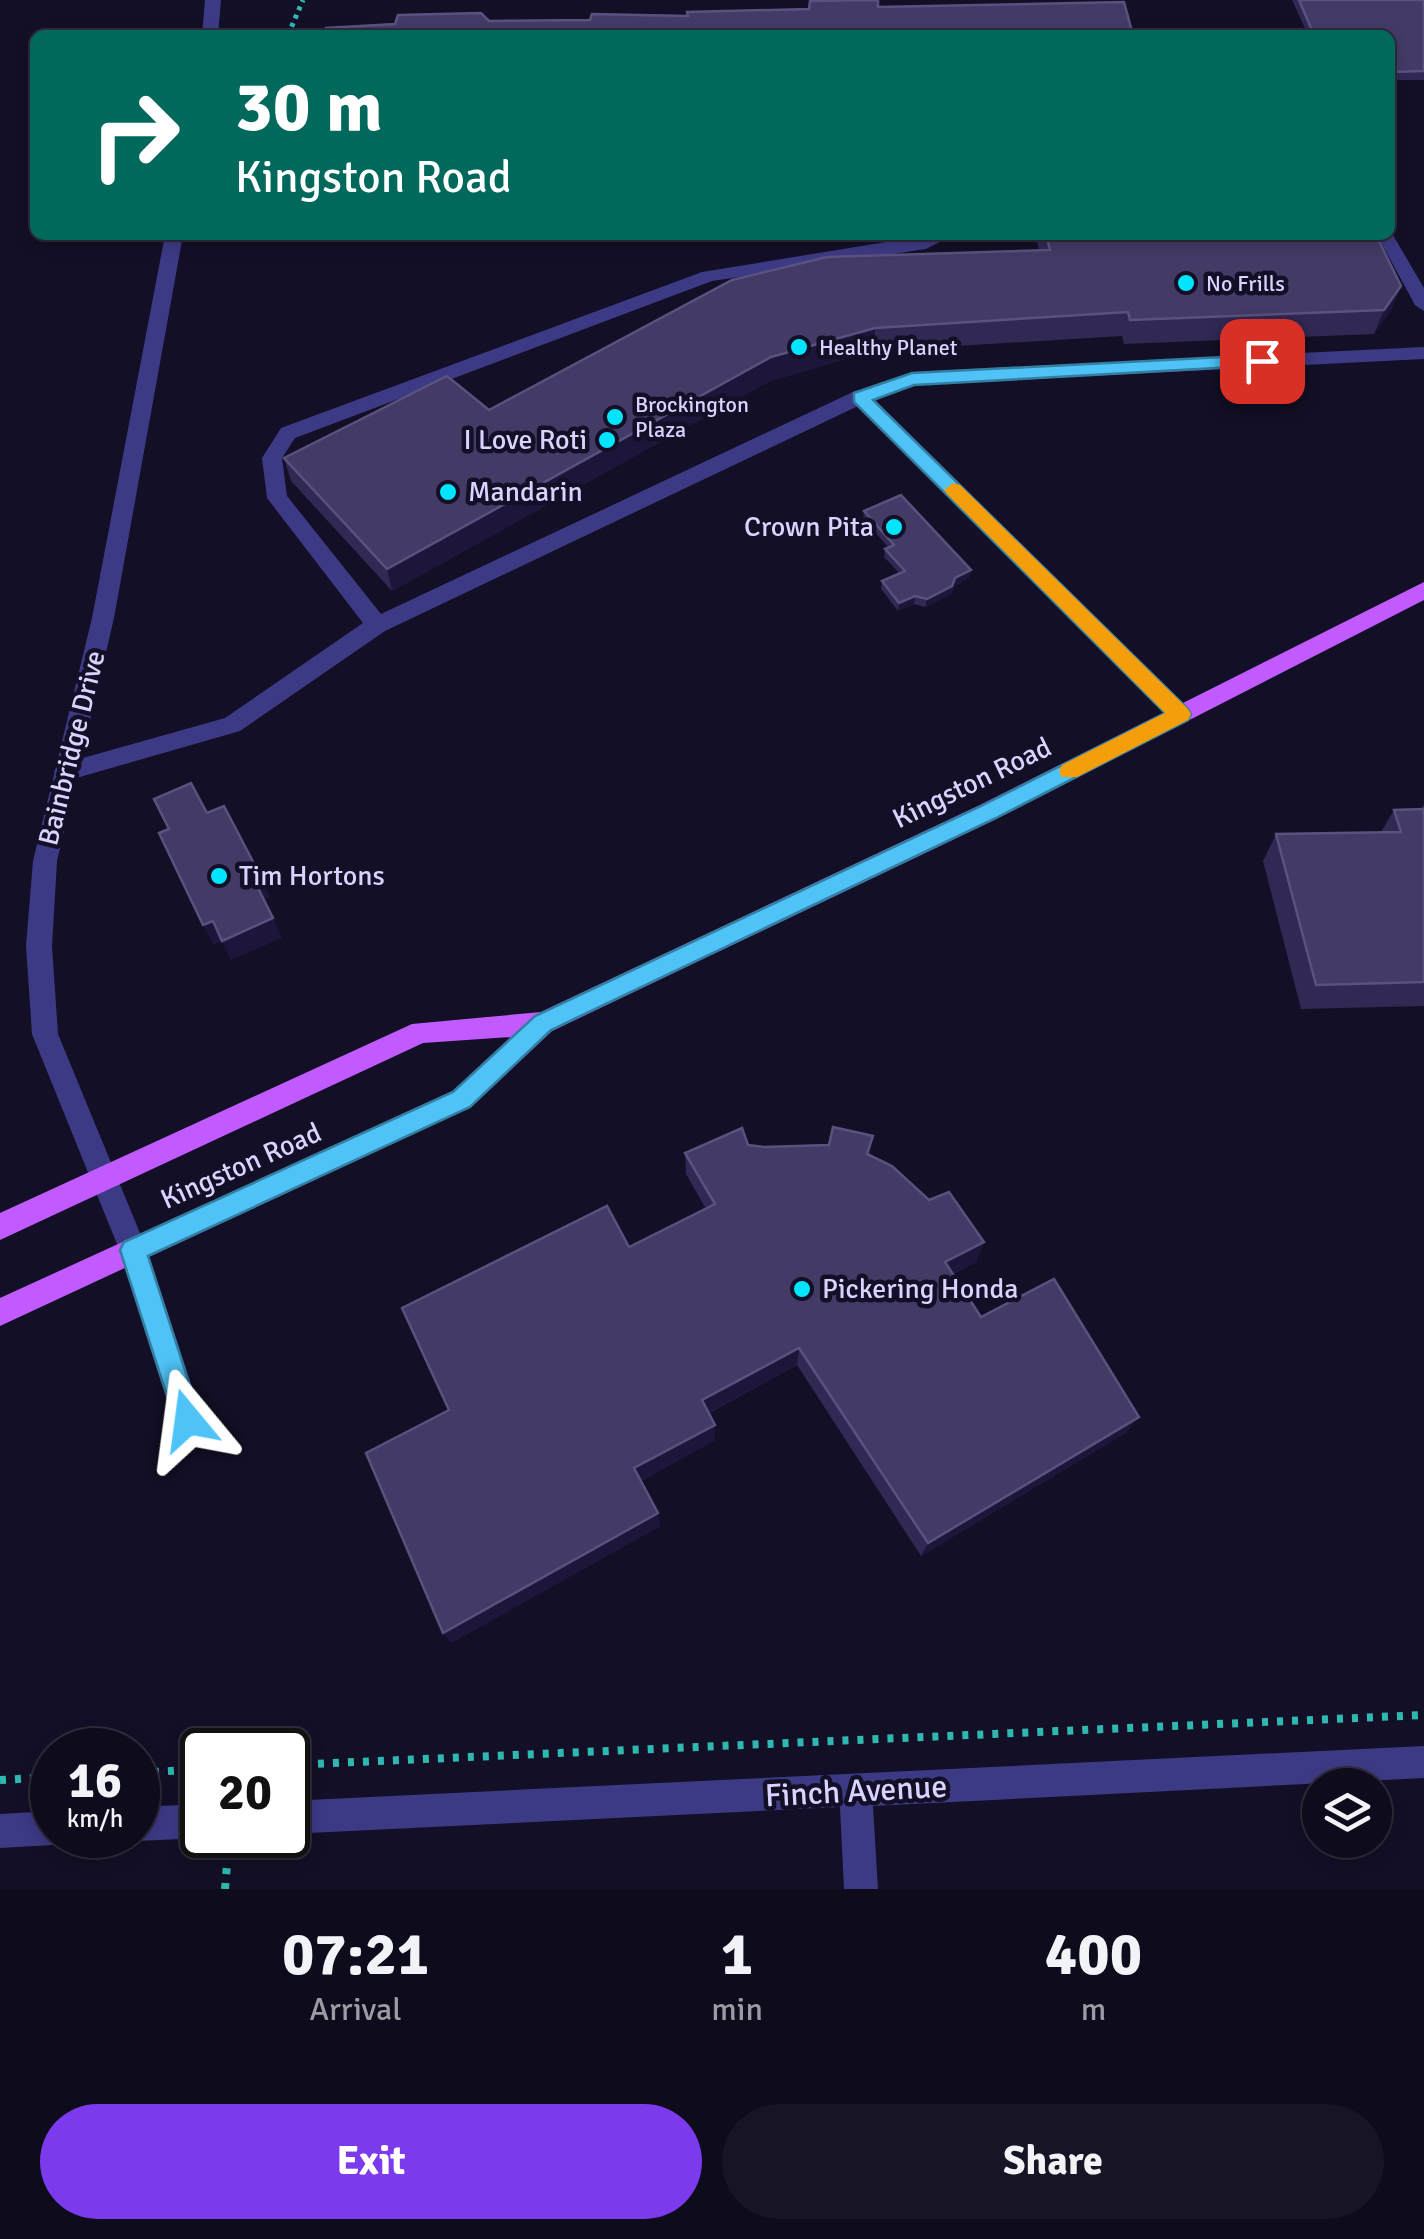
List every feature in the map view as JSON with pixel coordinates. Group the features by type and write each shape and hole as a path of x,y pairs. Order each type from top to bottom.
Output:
{"main road":[{"name":"Kingston Road","path":"0,1312 462,1099 543,1023 970,821 1424,590"},
{"name":"Kingston Road","path":"0,1227 421,1032 543,1023"}],"street":[{"path":"211,30 214,0"},
{"name":"Bainbridge Drive","path":"173,240 104,618 45,861 39,946 45,1034 133,1250 188,1420"},
{"path":"377,625 278,498 272,458 288,433 708,276 931,240"},
{"path":"1389,240 1424,306"},
{"path":"66,772 232,725 377,625 860,398 912,379 1424,353"},
{"path":"860,398 1180,714"},
{"name":"Finch Avenue","path":"310,1817 1424,1762"},
{"path":"856,1792 860,1889"},
{"path":"0,1830 30,1829"}],"path":[{"path":"290,30 303,0"},
{"path":"310,1765 1424,1715"},
{"path":"0,1780 30,1778"},
{"path":"225,1889 228,1858"}],"building":[{"path":"878,0 878,7 1124,2 1132,30 326,30 395,24 398,15 481,13 489,21 590,20 592,14 688,16 687,12 809,9 810,1"},
{"path":"1299,0 1424,0 1424,71 1395,72 1395,30 1312,30"},
{"name":"Brockington Plaza","path":"1047,240 1378,240 1401,286 1384,310 1130,320 1128,312 875,328 771,357 387,569 284,458 447,376 489,410 732,280 827,257 1050,250"},
{"path":"901,495 971,570 927,599 915,596 899,603 882,581 905,571 885,549 894,545 864,511"},
{"name":"Tim Hortons","path":"191,783 207,813 224,806 261,877 254,880 273,918 222,941 213,921 203,925 159,833 169,829 154,799"},
{"path":"1424,809 1424,982 1316,985 1276,834 1401,832 1394,810"},
{"path":"833,1127 873,1136 867,1154 892,1166 929,1200 949,1192 984,1242 945,1262 981,1317 1054,1279 1139,1417 928,1543 799,1348 702,1400 715,1425 634,1468 658,1513 443,1633 366,1453 449,1410 402,1308 607,1206 629,1247 715,1204 685,1153 742,1128 748,1145 764,1147 829,1145"}],"slow traffic":[{"path":"953,490 1180,714 1070,771"}],"place":[{"name":"No Frills","path":"1186,283"},
{"name":"Healthy Planet","path":"799,347"},
{"name":"Brockington Plaza","path":"615,417"},
{"name":"I Love Roti","path":"607,440"},
{"name":"Mandarin","path":"448,492"},
{"name":"Crown Pita","path":"894,527"},
{"name":"Tim Hortons","path":"219,876"},
{"name":"Pickering Honda","path":"802,1289"}],"route":[{"path":"188,1420 133,1250 462,1099 543,1023 986,813 1180,714 860,398 912,379 1262,361"}]}
